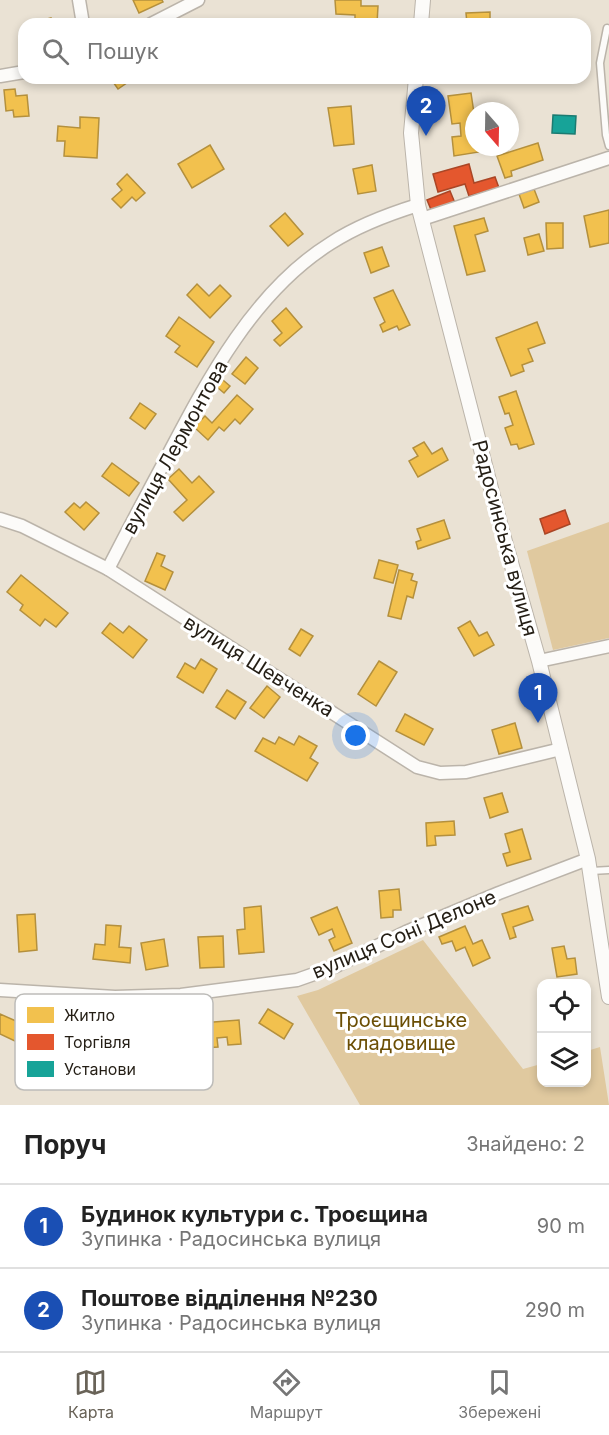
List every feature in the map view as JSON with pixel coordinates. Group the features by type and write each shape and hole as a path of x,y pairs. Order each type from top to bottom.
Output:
{"street":[{"path":"79,0 82,18"},
{"path":"163,18 198,0"},
{"path":"422,18 423,0"},
{"path":"0,76 18,73"},
{"name":"Радосинська вулиця","path":"415,84 411,132 418,205 502,531 539,661 589,865 609,997"},
{"path":"422,219 609,158"},
{"name":"вулиця Лермонтова","path":"108,569 202,389 251,317 291,273 331,243 390,214 418,205"},
{"name":"вулиця Шевченка","path":"0,519 22,526 108,569 417,767 440,773 466,772 561,749"},
{"path":"539,661 609,646"},
{"name":"вулиця Соні Делоне","path":"189,994 297,980 334,967 406,932 499,893 589,865"},
{"name":"вулиця Соні Делоне","path":"0,990 66,994"}],"lane":[{"path":"607,28 600,63 609,146"},
{"path":"589,865 609,870"}],"green space":[{"path":"609,522 609,638 553,650 527,551"},
{"name":"Троєщинське кладовище","path":"423,940 523,1069 537,1065 537,1087 591,1087 591,1050 600,1047 609,1105 360,1105 297,996 318,990"}],"building: Житло":[{"path":"133,0 162,0 163,2 139,13"},
{"path":"335,0 361,0 361,6 378,6 377,18 355,18 355,15 336,14"},
{"path":"490,12 490,18 466,18 466,13"},
{"path":"114,84 125,84 118,89"},
{"path":"15,89 16,96 27,95 29,116 14,117 13,110 6,111 4,90"},
{"path":"471,93 472,102 465,102 465,154 454,156 452,137 461,136 460,123 452,124 448,96"},
{"path":"351,106 354,144 334,146 328,108"},
{"path":"80,117 99,118 97,158 64,156 65,141 57,141 58,126 80,128"},
{"path":"538,143 543,160 511,171 512,176 505,178 497,156 519,156 519,149"},
{"path":"210,145 224,169 192,188 178,164"},
{"path":"372,165 376,191 358,194 353,169"},
{"path":"127,174 145,193 136,201 132,197 121,208 112,199 122,190 117,184"},
{"path":"534,189 539,202 524,208 519,194"},
{"path":"609,210 609,243 590,247 584,216"},
{"path":"285,213 303,234 288,246 270,226"},
{"path":"484,218 488,231 475,235 485,271 467,275 454,226"},
{"path":"546,223 563,223 563,248 547,249"},
{"path":"539,234 544,251 528,255 524,238"},
{"path":"382,247 389,266 371,273 364,253"},
{"path":"197,284 209,296 220,285 231,296 210,318 187,295"},
{"path":"393,290 410,325 399,330 397,326 383,332 380,325 385,322 374,298"},
{"path":"286,308 302,327 280,346 274,340 282,333 272,321"},
{"path":"179,317 214,342 197,367 175,352 180,346 166,336"},
{"path":"537,322 545,343 528,349 533,361 522,365 524,371 511,376 496,338"},
{"path":"246,357 258,368 245,384 232,374"},
{"path":"217,375 230,386 224,393 211,382"},
{"path":"516,391 534,444 519,449 517,444 511,445 505,428 513,425 509,413 505,414 499,397"},
{"path":"237,395 253,409 240,424 235,419 224,431 219,427 208,440 194,427 205,416 212,423"},
{"path":"140,403 156,414 145,429 130,418"},
{"path":"424,442 432,454 442,448 448,460 418,477 409,461 418,456 413,448"},
{"path":"112,463 139,483 129,496 102,476"},
{"path":"179,469 192,483 199,476 214,492 183,521 174,512 187,500 168,479"},
{"path":"86,502 99,513 84,530 65,512 74,503 80,508"},
{"path":"444,520 450,538 418,549 416,542 421,540 417,529"},
{"path":"157,553 165,556 161,566 173,572 165,590 145,581"},
{"path":"379,560 398,565 393,583 374,578"},
{"path":"399,570 413,574 411,580 417,582 413,598 407,596 401,619 388,616"},
{"path":"21,575 68,613 56,627 45,619 40,626 20,610 23,605 7,592"},
{"path":"470,621 479,636 487,632 494,645 474,656 458,628"},
{"path":"110,623 123,633 129,626 147,640 133,658 102,633"},
{"path":"301,629 313,636 300,656 289,649"},
{"path":"201,659 217,669 203,693 177,677 185,663 195,669"},
{"path":"379,661 397,672 376,706 358,694"},
{"path":"267,686 280,697 264,718 250,708"},
{"path":"227,690 246,702 235,719 216,707"},
{"path":"405,714 433,729 424,745 396,731"},
{"path":"515,723 522,748 499,754 492,730"},
{"path":"299,736 317,746 310,758 318,763 307,781 255,751 263,738 275,744 279,737 294,745"},
{"path":"502,793 508,812 490,818 484,798"},
{"path":"454,821 455,835 435,836 436,845 427,846 426,823"},
{"path":"522,829 531,859 507,866 503,854 510,852 505,834"},
{"path":"399,889 401,910 393,910 393,917 381,918 379,891"},
{"path":"261,906 264,952 239,954 237,930 245,929 244,908"},
{"path":"528,906 533,920 513,927 516,937 510,939 502,914"},
{"path":"337,907 352,943 334,951 329,940 335,937 332,929 319,935 311,918"},
{"path":"35,914 37,950 19,952 17,915"},
{"path":"106,925 121,926 119,947 131,948 130,963 93,959 95,944 105,945"},
{"path":"465,926 473,944 482,940 490,958 473,966 465,947 456,951 452,941 442,944 439,937"},
{"path":"223,936 224,967 200,968 198,937"},
{"path":"164,939 168,966 146,970 141,943"},
{"path":"564,946 567,959 575,958 577,974 557,977 552,948"},
{"path":"268,1009 293,1024 284,1039 259,1023"},
{"path":"0,1014 15,1021 15,1041 0,1034"},
{"path":"239,1020 241,1044 228,1045 227,1037 217,1038 218,1047 213,1047 213,1022"}],"building: Торгівля":[{"path":"469,164 474,183 495,177 499,188 469,196 465,184 438,192 433,174"},
{"path":"450,191 455,203 432,212 427,200"},
{"path":"565,510 570,524 545,534 540,519"}],"building: Установи":[{"path":"553,115 576,116 575,134 552,133"}],"place":[{"name":"Поштове відділення №230","path":"426,136"},
{"name":"Будинок культури с. Троєщина","path":"538,723"}]}
